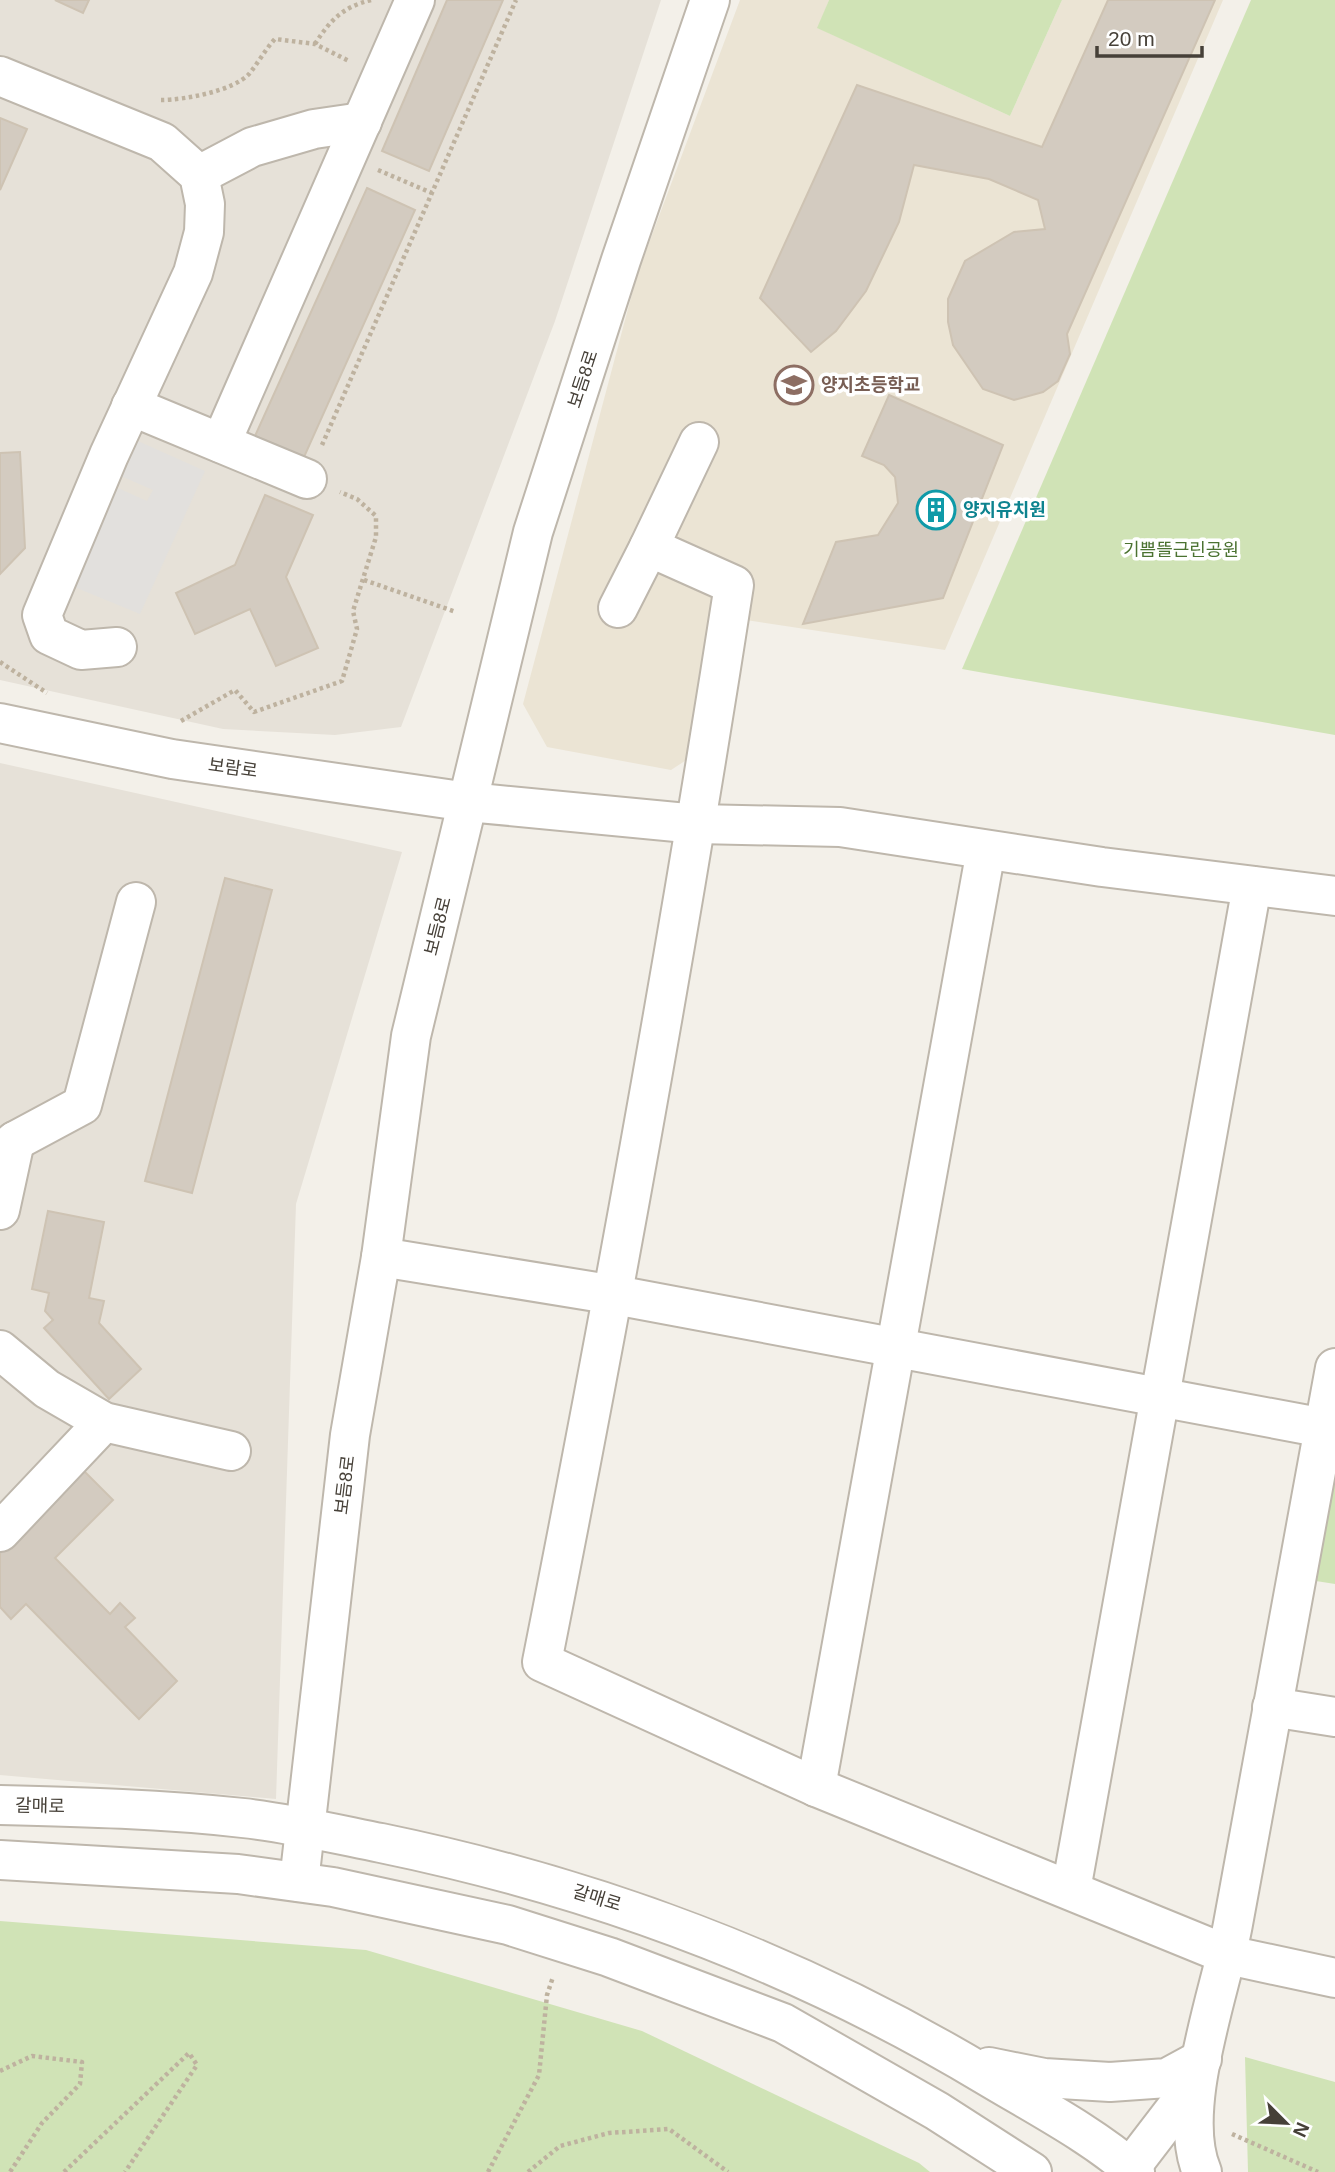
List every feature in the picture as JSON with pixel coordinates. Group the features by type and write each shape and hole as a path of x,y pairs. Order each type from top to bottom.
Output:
{"street":[{"path":"221,443 415,0"},
{"name":"보듬8로","path":"299,1882 350,1435 381,1257 411,1036 533,532 703,3"},
{"path":"0,76 162,142 199,175 205,204 204,232 193,273 131,406 42,615 49,635 81,650 117,647"},
{"path":"199,175 252,146 314,129 362,122"},
{"path":"131,406 307,479"},
{"path":"618,608 699,442"},
{"path":"649,547 734,585 697,824 615,1295 542,1662 816,1787 1227,1955 1335,1978"},
{"name":"보람로","path":"0,723 172,759 468,802 697,824 840,827 986,850 1335,896"},
{"path":"816,1787 986,850"},
{"path":"1071,1890 1252,886"},
{"path":"0,1210 7,1147 82,1105 136,902"},
{"path":"381,1257 615,1295 1324,1428"},
{"path":"0,1350 47,1389 104,1422 232,1451"},
{"path":"1202,2172 1195,2156 1194,2117 1202,2059 1227,1955 1335,1367"},
{"path":"0,1532 104,1422"},
{"path":"1272,1707 1335,1717"},
{"name":"갈매로","path":"0,1805 130,1807 247,1819 504,1871 619,1905 807,1982 961,2060 1074,2129 1131,2171"},
{"path":"0,1860 237,1874 408,1901 508,1925 621,1961 783,2023 937,2111 1032,2172"},
{"path":"961,2060 1044,2078 1110,2082 1167,2078 1202,2059"},
{"path":"1131,2171 1186,2095 1202,2059"}],"path":[{"path":"315,44 330,21 346,8 371,0"},
{"path":"173,721 184,722 235,690 254,712 342,681 357,629 353,611 376,537 376,516 357,499 307,479 516,0"},
{"path":"153,99 186,100 230,85 248,75 275,39 315,44 381,77"},
{"path":"346,156 432,193"},
{"path":"364,580 456,612"},
{"path":"0,662 54,697"},
{"path":"488,2172 540,2075 547,1995 564,1943"},
{"path":"64,2172 189,2053 197,2065 125,2172"},
{"path":"0,2071 32,2056 82,2062 80,2084 42,2123 10,2172"},
{"path":"1194,2117 1318,2172"},
{"path":"528,2172 560,2146 609,2133 669,2129 728,2172"}],"shaded area":[{"path":"0,0 55,0 83,13 89,0 447,0 382,150 429,171 503,0 661,0 555,321 401,727 335,735 223,729 0,680 0,574 25,547 20,453 0,453 0,190 27,130 0,118","holes":["367,188 415,210 304,457 256,435","265,495 313,515 286,577 317,648 276,666 250,609 195,634 176,593 235,565"]},
{"name":"양지초등학교","path":"740,0 829,0 818,28 1010,116 1062,0 1108,0 1042,147 857,86 760,298 811,351 866,291 899,221 914,165 989,179 1038,200 1045,229 1014,232 965,261 948,299 953,345 983,389 1057,381 1070,354 1067,334 1215,0 1223,0 945,650 713,615 694,755 671,770 547,747 523,704 637,275","holes":["889,395 1003,445 943,598 803,624 836,542 878,535 898,503 895,477 884,465 863,455"]},
{"path":"129,437 205,471 140,614 67,584 109,484 147,501 153,490 114,473"},
{"path":"0,763 402,852 296,1204 276,1799 0,1775 0,1607 12,1618 26,1604 139,1719 177,1681 125,1627 134,1618 120,1604 110,1614 55,1558 113,1501 84,1470 0,1553","holes":["48,1212 89,1298 103,1301 99,1323 141,1369 109,1398 44,1329 53,1320 45,1311 49,1293 32,1289"]}],"green space":[{"path":"829,0 1062,0 1010,116 817,28"},
{"name":"기쁨뜰근린공원","path":"1251,0 1335,0 1335,735 962,669"},
{"path":"1335,1368 1335,1584 1297,1578"},
{"path":"0,1921 366,1950 642,2031 919,2163 930,2172 0,2172"},
{"path":"1245,2057 1335,2082 1335,2172 1248,2172"}],"building":[{"path":"55,0 89,0 83,13"},
{"path":"447,0 503,0 429,171 382,151"},
{"path":"1108,0 1215,0 1067,334 1070,354 1058,381 1043,392 1014,400 983,389 953,345 948,322 948,299 965,261 1014,232 1045,229 1038,200 989,179 914,165 899,222 866,291 836,331 811,352 760,298 857,85 1042,147"},
{"path":"0,118 27,129 0,190"},
{"path":"367,188 415,210 304,457 255,436"},
{"name":"양지유치원","path":"889,395 1003,445 943,598 803,624 836,542 878,535 898,503 895,477 884,465 862,456"},
{"path":"20,452 25,548 0,574 0,453"},
{"path":"265,495 313,515 286,577 318,648 276,666 250,609 195,634 176,593 235,565"},
{"path":"225,878 272,890 192,1193 145,1181"},
{"path":"48,1211 104,1222 89,1298 104,1301 99,1323 141,1369 109,1399 44,1328 53,1320 45,1311 49,1293 32,1289"},
{"path":"83,1470 113,1500 55,1558 110,1614 120,1603 135,1618 125,1627 177,1681 139,1719 26,1604 11,1619 0,1607 0,1553"}],"place":[{"name":"양지초등학교","path":"794,385"},
{"name":"양지유치원","path":"936,510"}]}
